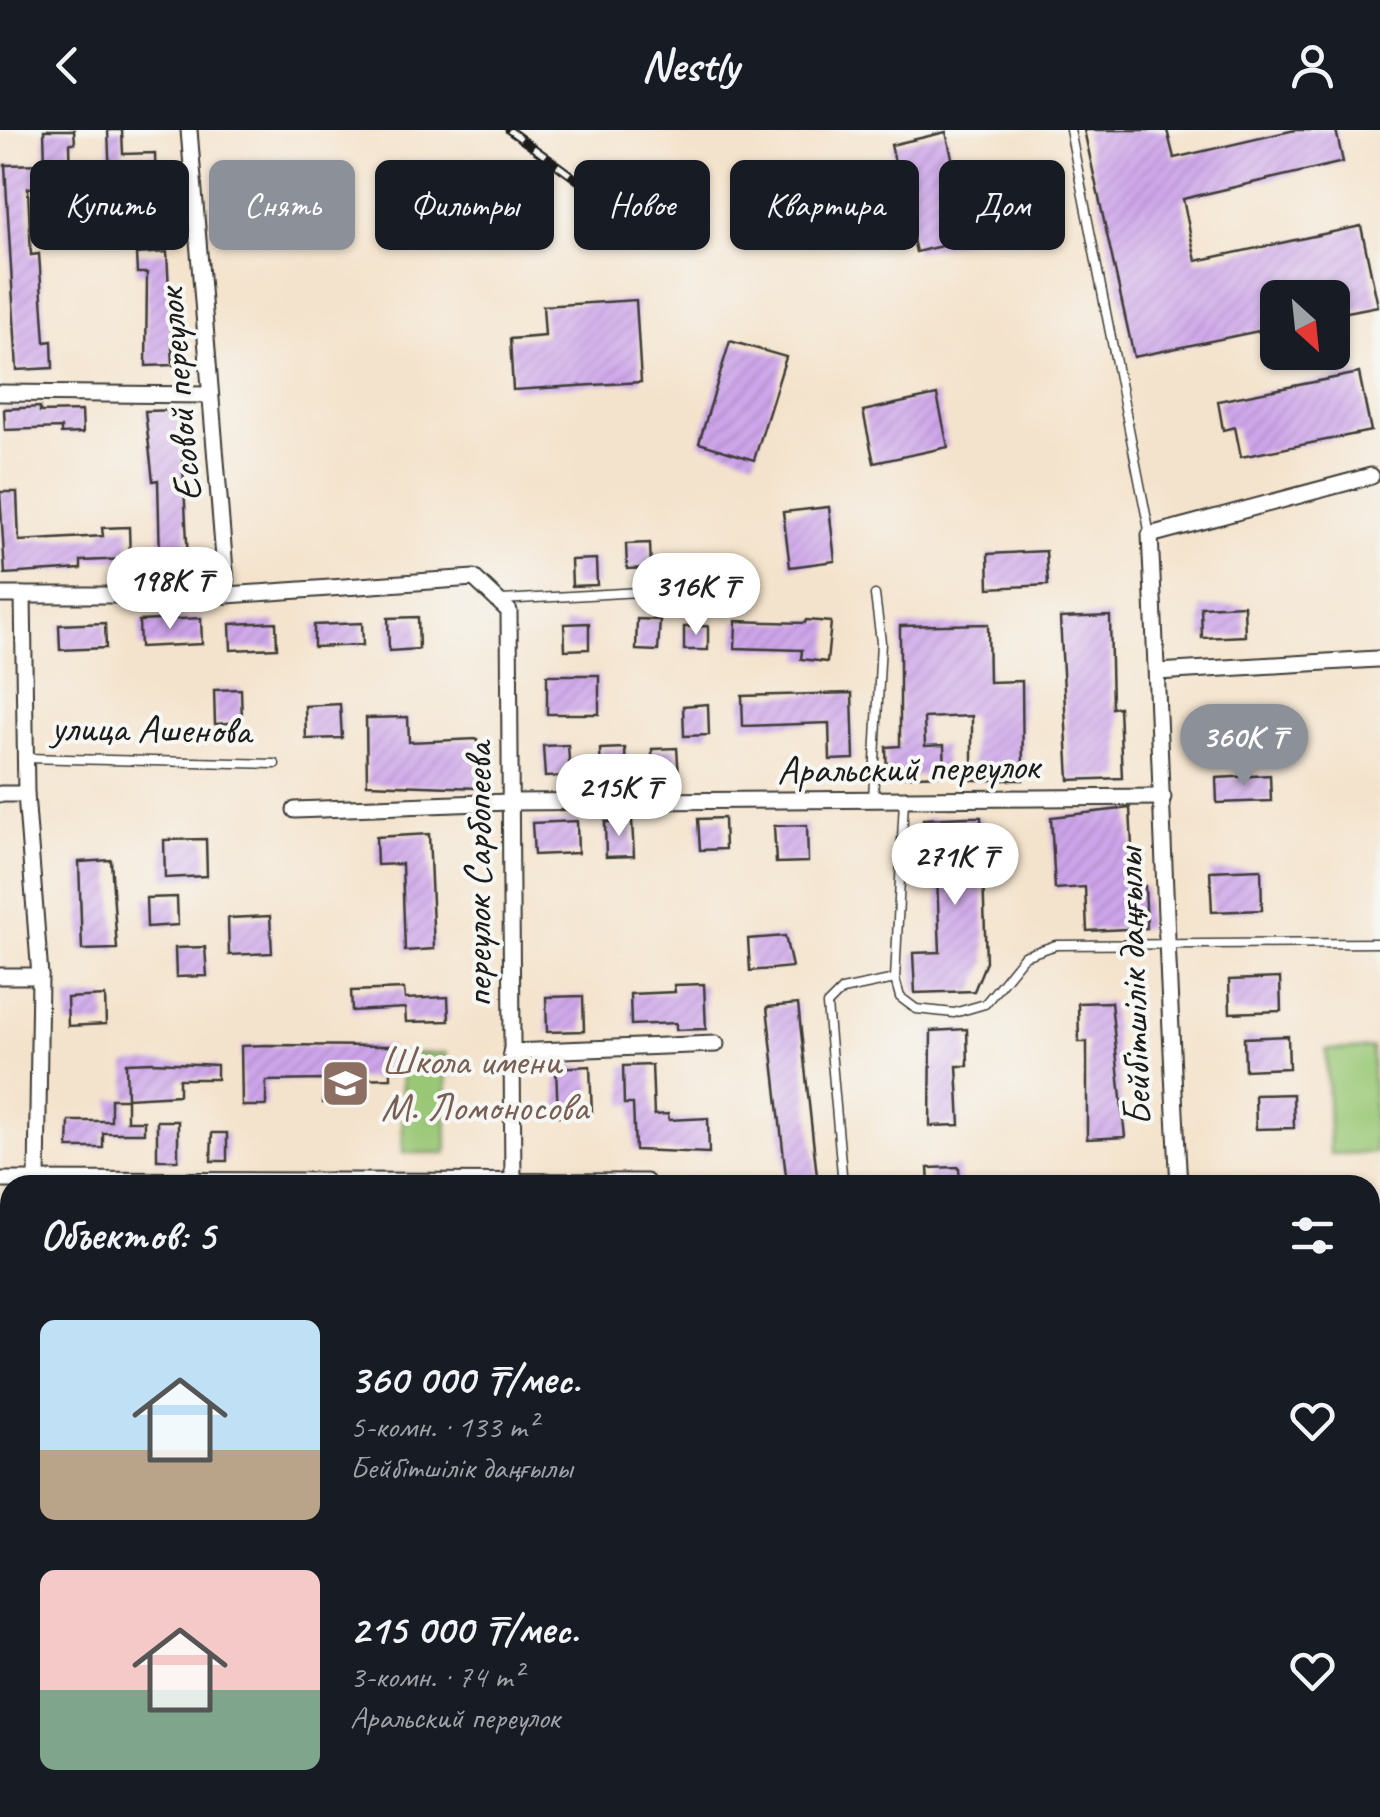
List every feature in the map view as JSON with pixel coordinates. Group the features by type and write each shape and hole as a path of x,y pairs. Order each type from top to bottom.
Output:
{"street":[{"name":"Есовой переулок","path":"190,130 227,594"},
{"path":"0,393 210,395"},
{"path":"1150,535 1371,476"},
{"name":"Бейбітшілік даңғылы","path":"1150,535 1163,797 1164,941 1178,1175"},
{"path":"0,595 227,594 474,578 497,600"},
{"path":"23,595 26,794 40,976 37,1175"},
{"name":"переулок Сарбопеева","path":"497,600 508,611 513,1175"},
{"path":"1157,672 1376,659"},
{"name":"улица Ашенова","path":"0,794 26,794"},
{"name":"Аральский переулок","path":"294,810 509,802 1163,797"},
{"path":"0,976 40,976"},
{"path":"511,1052 716,1044"}],"lane":[{"path":"1070,130 1150,535"},
{"path":"497,600 691,589"},
{"path":"873,800 881,642 875,595"},
{"name":"улица Ашенова","path":"25,758 275,764"},
{"path":"904,800 895,979 900,997 916,1010 954,1012 985,1004 1024,956 1056,945 1164,941 1380,944"},
{"path":"843,1175 827,1005 842,990 895,979"}],"green space":[{"path":"1372,1048 1375,1153 1330,1154 1326,1050"},
{"path":"446,1053 447,1153 403,1153 401,1054"}],"building":[{"path":"44,130 74,130 70,160 45,160"},
{"path":"108,130 122,130 123,154 155,153 155,160 109,160"},
{"path":"1084,130 1167,130 1174,158 1295,130 1336,130 1343,162 1183,199 1196,261 1361,226 1378,306 1350,311 1350,280 1260,280 1260,331 1134,357"},
{"path":"946,132 953,160 939,160 939,247 916,252 919,160 895,160 891,145"},
{"path":"30,164 30,250 31,255 39,254 45,342 52,341 53,368 17,370 5,165"},
{"path":"167,252 173,365 146,366 147,273 137,273 136,254"},
{"path":"636,300 641,382 513,390 510,339 545,336 543,306"},
{"path":"730,341 786,357 754,460 699,443"},
{"path":"1359,373 1371,431 1241,457 1235,427 1223,430 1218,401"},
{"path":"937,395 948,447 874,463 863,411"},
{"path":"40,407 40,412 82,411 83,433 61,434 61,428 5,430 4,409"},
{"path":"180,410 188,560 160,561 158,480 153,481 145,411"},
{"path":"0,492 17,492 19,541 103,536 102,528 129,527 130,559 81,561 81,569 5,574"},
{"path":"829,507 835,561 790,567 783,512"},
{"path":"650,543 651,568 627,569 626,544"},
{"path":"1046,551 1048,585 989,588 988,554"},
{"path":"596,559 597,585 572,586 571,560"},
{"path":"1244,605 1245,636 1202,638 1201,607"},
{"path":"1110,616 1112,708 1119,707 1122,778 1069,780 1060,618"},
{"path":"418,617 419,649 389,651 388,618"},
{"path":"201,618 202,644 140,647 139,621"},
{"path":"637,619 660,620 658,651 636,650"},
{"path":"736,621 831,622 827,662 801,659 802,650 735,648"},
{"path":"276,622 277,648 231,650 230,624"},
{"path":"105,623 106,648 60,650 59,625"},
{"path":"362,623 363,645 314,647 314,625"},
{"path":"589,623 589,649 565,650 564,624"},
{"path":"988,624 989,682 1022,681 1023,780 972,780 972,716 924,718 925,746 944,745 945,775 887,777 886,747 900,746 900,626"},
{"path":"708,626 708,650 684,650 684,627"},
{"path":"547,675 599,675 599,714 547,714"},
{"path":"241,689 242,722 215,724 214,690"},
{"path":"852,693 854,759 830,760 829,723 743,726 742,696"},
{"path":"340,704 342,738 306,739 305,706"},
{"path":"708,704 709,735 684,736 683,706"},
{"path":"408,717 409,742 477,739 479,788 367,784 366,718"},
{"path":"568,745 570,776 545,777 543,746"},
{"path":"625,748 626,779 601,780 600,749"},
{"path":"677,748 679,778 653,780 652,749"},
{"path":"1270,775 1271,801 1217,803 1216,778"},
{"path":"1130,808 1134,886 1145,886 1147,928 1087,931 1085,887 1055,889 1051,817"},
{"path":"981,817 986,962 974,991 915,993 913,953 940,952 936,851 924,852 923,819"},
{"path":"724,818 725,849 700,850 698,819"},
{"path":"577,821 578,853 534,855 532,823"},
{"path":"632,821 634,856 606,857 605,822"},
{"path":"807,825 808,862 776,863 774,826"},
{"path":"429,834 434,949 405,951 402,864 377,865 376,837"},
{"path":"206,839 207,876 165,878 164,840"},
{"path":"111,860 117,949 82,950 79,862"},
{"path":"1261,869 1262,910 1212,912 1210,871"},
{"path":"177,897 178,925 147,927 146,898"},
{"path":"270,916 272,953 229,955 228,918"},
{"path":"785,936 792,967 750,971 748,939"},
{"path":"205,947 207,976 176,977 175,948"},
{"path":"1280,978 1281,1011 1230,1013 1229,980"},
{"path":"704,984 706,1029 676,1030 676,1023 631,1025 630,994 675,992 674,985"},
{"path":"404,989 405,999 448,997 449,1021 406,1022 405,1008 352,1011 351,991"},
{"path":"105,996 106,1024 68,1026 67,998"},
{"path":"583,996 584,1031 547,1032 546,997"},
{"path":"1111,1002 1125,1137 1087,1139 1087,1042 1079,1042 1078,1003"},
{"path":"798,1004 817,1175 786,1175 767,1007"},
{"path":"967,1029 968,1066 957,1066 960,1125 930,1126 931,1031"},
{"path":"1288,1036 1289,1068 1245,1070 1244,1038"},
{"path":"241,1046 390,1046 391,1078 356,1079 356,1102 323,1103 323,1080 266,1081 266,1106 242,1106"},
{"path":"126,1063 217,1065 217,1079 179,1079 179,1095 127,1098"},
{"path":"652,1065 654,1115 668,1114 669,1120 708,1118 709,1153 635,1150 633,1104 624,1104 623,1066"},
{"path":"590,1066 592,1114 558,1116 556,1068"},
{"path":"1293,1094 1294,1128 1256,1129 1255,1095"},
{"path":"111,1099 127,1099 127,1121 144,1121 144,1133 103,1133 103,1148 68,1148 69,1121 111,1121"},
{"path":"157,1121 178,1121 178,1160 157,1160"},
{"path":"212,1133 227,1133 227,1161 211,1161"},
{"path":"959,1167 959,1175 928,1175 928,1168"}],"railway":[{"path":"509,130 574,177"}],"place":[{"name":"Школа имени М. Ломоносова","path":"346,1083"}]}
